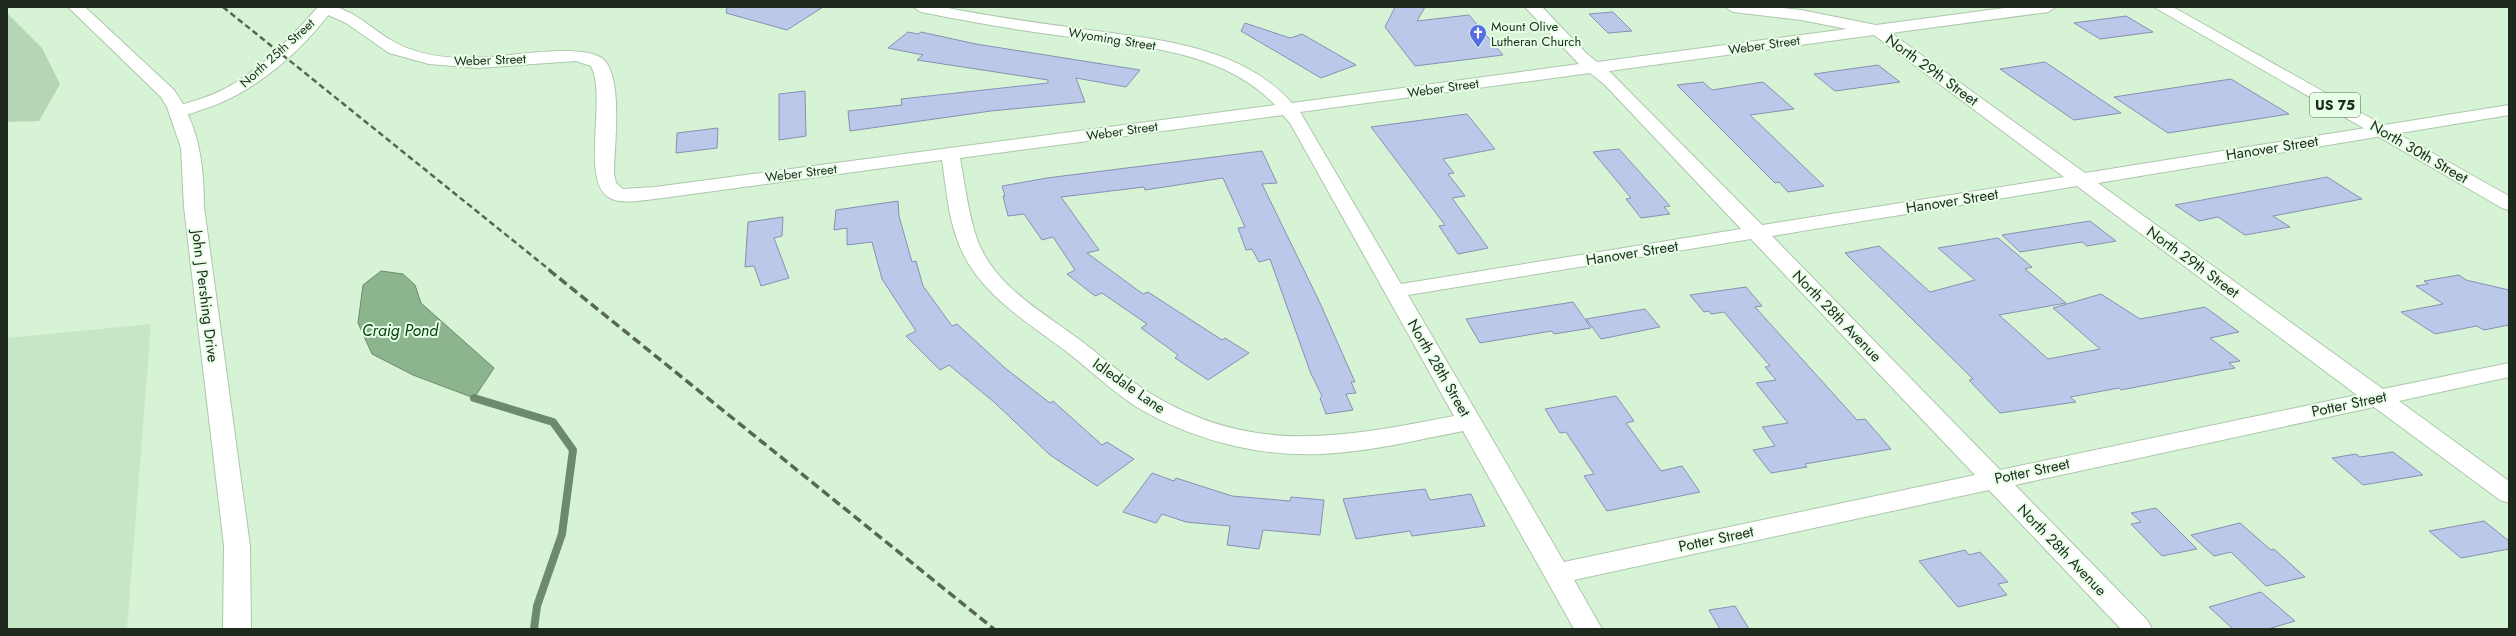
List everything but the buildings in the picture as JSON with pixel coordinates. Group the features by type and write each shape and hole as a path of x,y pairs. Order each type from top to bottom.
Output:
{"main road":[{"name":"John J Pershing Drive","path":"76,7 150,75 168,94 180,111 195,164 194,207 237,546 237,629"},
{"name":"North 25th Street","path":"180,111 218,98 242,87 294,40 326,7"},
{"name":"Weber Street","path":"326,7 354,21 374,38 401,52 421,57 479,63 569,56 587,58 598,63 606,84 604,174 607,185 618,195 655,193 2048,7"},
{"name":"Wyoming Street","path":"921,7 1193,53 1244,73 1278,96 1288,108"},
{"name":"North 28th Avenue","path":"1533,7 1580,57 1610,80 2138,629"},
{"path":"1733,7 1800,16 1877,30"},
{"name":"North 30th Street","path":"2162,7 2509,204"},
{"name":"North 29th Street","path":"1877,30 2509,494"},
{"name":"North 28th Street","path":"1288,108 1395,291 1588,629"},
{"name":"Hanover Street","path":"1395,291 2509,110"},
{"name":"Idledale Lane","path":"950,154 966,234 972,252 983,269 1013,299 1153,406 1182,420 1216,432 1258,442 1297,445 1344,444 1469,422"},
{"name":"Potter Street","path":"1556,574 1993,479 2509,370"}],"shaded area":[{"path":"7,13 42,48 60,84 39,121 7,122"},
{"path":"151,324 127,629 7,629 7,338"}],"water":[{"name":"Craig Pond","path":"381,271 403,274 415,285 421,303 494,368 474,398 413,375 372,354 358,323 363,285"}],"waterway":[{"path":"474,398 553,422 573,450 562,534 537,606 534,629"}],"railway":[{"path":"223,7 551,271"},
{"path":"549,270 994,629"}],"place":[{"name":"Mount Olive Lutheran Church","path":"1478,48"}]}
